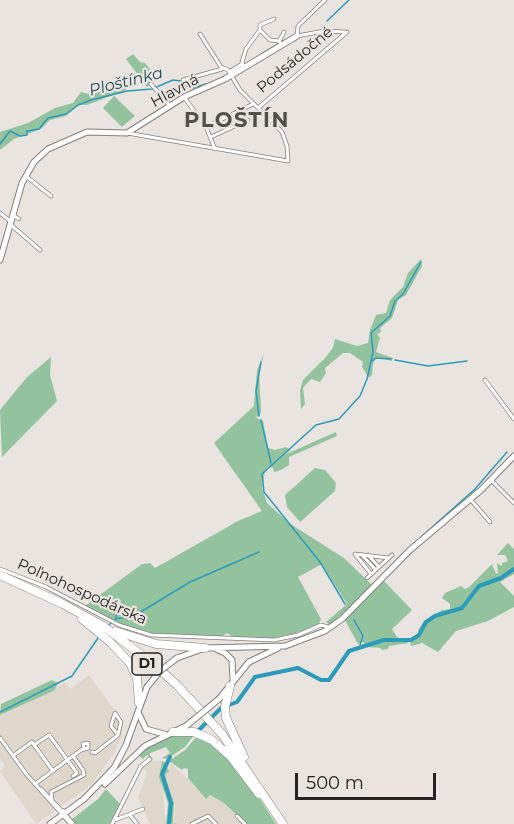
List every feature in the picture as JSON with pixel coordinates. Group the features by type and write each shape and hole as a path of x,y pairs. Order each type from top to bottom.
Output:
{"highway":[{"name":"D1","path":"0,577 82,619 149,665 208,719 281,824"},
{"name":"D1","path":"0,577 63,604 102,626 152,663 208,719 259,785 281,824"},
{"path":"82,619 110,642 130,663 137,678 138,706"},
{"path":"102,626 150,643 209,648"},
{"path":"231,685 223,699 226,718 259,785"},
{"path":"170,733 187,728 205,736 231,757 267,805"}],"main road":[{"name":"Hlavná","path":"130,132 280,42 296,36"},
{"path":"0,260 12,213 25,176 40,155 63,141 89,131 130,132"},
{"path":"231,685 255,657 308,639 330,628 514,457"},
{"path":"105,782 123,751 147,687 160,671 177,658 209,648 285,646"},
{"path":"209,648 225,653 232,660 234,670 231,685"},
{"path":"187,728 223,699"},
{"path":"138,706 140,720 146,729 157,733 170,733"},
{"path":"50,824 66,816 141,748 170,733"},
{"path":"56,822 66,816"}],"street":[{"path":"296,36 298,26 325,0"},
{"path":"243,65 246,49 260,30 261,24 274,19"},
{"path":"260,30 270,40 280,42 284,32"},
{"name":"Podsádočné","path":"258,108 346,32 324,31 296,36"},
{"path":"130,132 288,161 287,147 282,132 253,104 231,73 224,69 200,34"},
{"path":"183,80 224,69"},
{"path":"153,86 170,106"},
{"path":"184,98 206,127 215,148"},
{"path":"206,127 253,104"},
{"path":"211,137 248,120"},
{"path":"25,176 51,196"},
{"path":"0,213 40,249"},
{"path":"12,213 19,219"},
{"path":"484,380 514,419"},
{"path":"491,480 514,503"},
{"path":"470,499 490,522"},
{"path":"362,555 377,569"},
{"path":"367,578 391,557 362,555 358,559 371,574"},
{"path":"368,555 377,569"},
{"path":"376,555 383,564"},
{"name":"Poľnohospodárska","path":"0,569 46,587 119,625 151,635 271,640 298,635 322,625 330,628"},
{"path":"35,784 86,747 95,753 118,735 120,721 115,713 111,726 118,735"},
{"path":"34,745 49,735 77,773 73,776"},
{"path":"0,738 35,784 66,816"},
{"path":"13,756 32,742 53,771"},
{"path":"52,800 50,794 52,791 84,775 75,755"},
{"path":"113,822 141,766 150,759"},
{"path":"35,784 66,816"},
{"path":"113,822 143,809"},
{"path":"130,815 136,824"},
{"path":"192,824 208,816 216,824"},
{"path":"237,816 245,824"}],"shaded area":[{"path":"89,675 123,722 121,738 113,755 91,785 36,824 0,771 5,766 0,759 0,715 65,683 70,689"},
{"path":"151,761 162,761 160,769 166,824 150,824 138,798 147,772 142,768"},
{"path":"171,764 191,781 205,798 209,795 224,803 246,824 174,824 175,806 165,775"}],"green space":[{"path":"133,54 140,62 145,63 158,79 147,87 126,59"},
{"path":"125,86 126,90 87,105 79,105 66,116 50,120 41,129 14,139 0,150 0,132 28,123 55,108 73,103 81,92 89,94"},
{"path":"114,96 135,116 122,127 103,108"},
{"path":"421,259 422,266 406,295 398,300 392,318 380,328 381,332 377,334 380,338 376,352 393,358 392,361 377,357 369,378 362,367 363,362 350,353 343,353 325,368 326,373 320,382 311,379 303,388 305,404 301,409 300,391 303,380 333,348 335,339 357,346 368,343 376,315 386,313 390,300 403,287 408,273"},
{"path":"264,354 259,373 261,410 260,416 255,417 263,421 268,448 275,450 286,447 291,450 284,455 336,432 337,436 289,457 289,465 281,470 274,472 273,468 268,467 262,488 267,503 289,523 344,558 373,586 330,625 326,622 347,604 322,564 298,577 321,619 319,624 305,631 274,638 234,638 227,633 221,637 158,635 119,624 85,606 142,564 150,563 155,568 238,521 262,511 214,443 254,406 257,370"},
{"path":"51,357 50,375 57,401 2,457 0,410 27,377"},
{"path":"315,468 325,470 336,483 335,491 300,522 287,507 285,495"},
{"path":"508,543 514,549 514,574 500,582 514,596 514,607 488,621 456,631 438,652 422,643 411,646 410,642 419,636 418,630 424,621 442,610 450,609 450,604 442,598 445,593 461,586 465,589 469,587 492,564 496,574 498,573 497,563 502,566 502,563 508,561 505,555 497,555"},
{"path":"384,581 412,610 392,629 397,637 409,643 389,646 388,649 382,650 366,647 363,642 358,644 345,620"},
{"path":"52,680 58,683 55,690 0,715 1,704"},
{"path":"175,734 195,734 185,747 167,759 162,758 170,753 166,747 150,753 150,758 147,755 143,759 137,754"},
{"path":"198,735 219,746 258,796 276,824 246,824 224,803 210,795 206,799 188,778 188,769 182,770 169,761 185,750"},
{"path":"162,761 169,764 166,766 169,771 165,775 174,803 173,823 179,823 166,824 168,803 159,777"},
{"path":"106,789 120,804 110,824 74,824 71,820 98,799"}],"waterway":[{"name":"Ploštínka","path":"327,21 349,0"},
{"name":"Ploštínka","path":"263,53 285,40"},
{"name":"Ploštínka","path":"0,144 10,131 20,136 27,135 27,131 39,129 48,118 66,114 78,105 91,100 127,91 152,89 173,80 181,81 190,89 206,84"},
{"path":"345,604 320,562 264,492 262,474 316,425 339,419 360,396 367,379 373,352 371,333 390,316 395,301 403,294 421,262"},
{"path":"372,361 376,358 391,359"},
{"path":"395,360 428,366 467,361"},
{"path":"259,416 256,391 261,362"},
{"path":"261,420 271,463"},
{"path":"421,537 475,489 507,452"},
{"path":"115,619 134,616 190,582 259,552"},
{"path":"197,732 221,708 237,702 255,677 298,668 321,680 329,680 349,651 384,640 411,640 419,635 426,622 435,616 462,608 479,586 501,578 514,569"},
{"path":"116,618 118,603"},
{"path":"354,620 363,636 360,645"},
{"path":"0,712 72,676 98,638"},
{"path":"169,824 171,803 162,774 170,757"}],"district":[{"name":"PLOŠTÍN","path":"237,121"}]}
